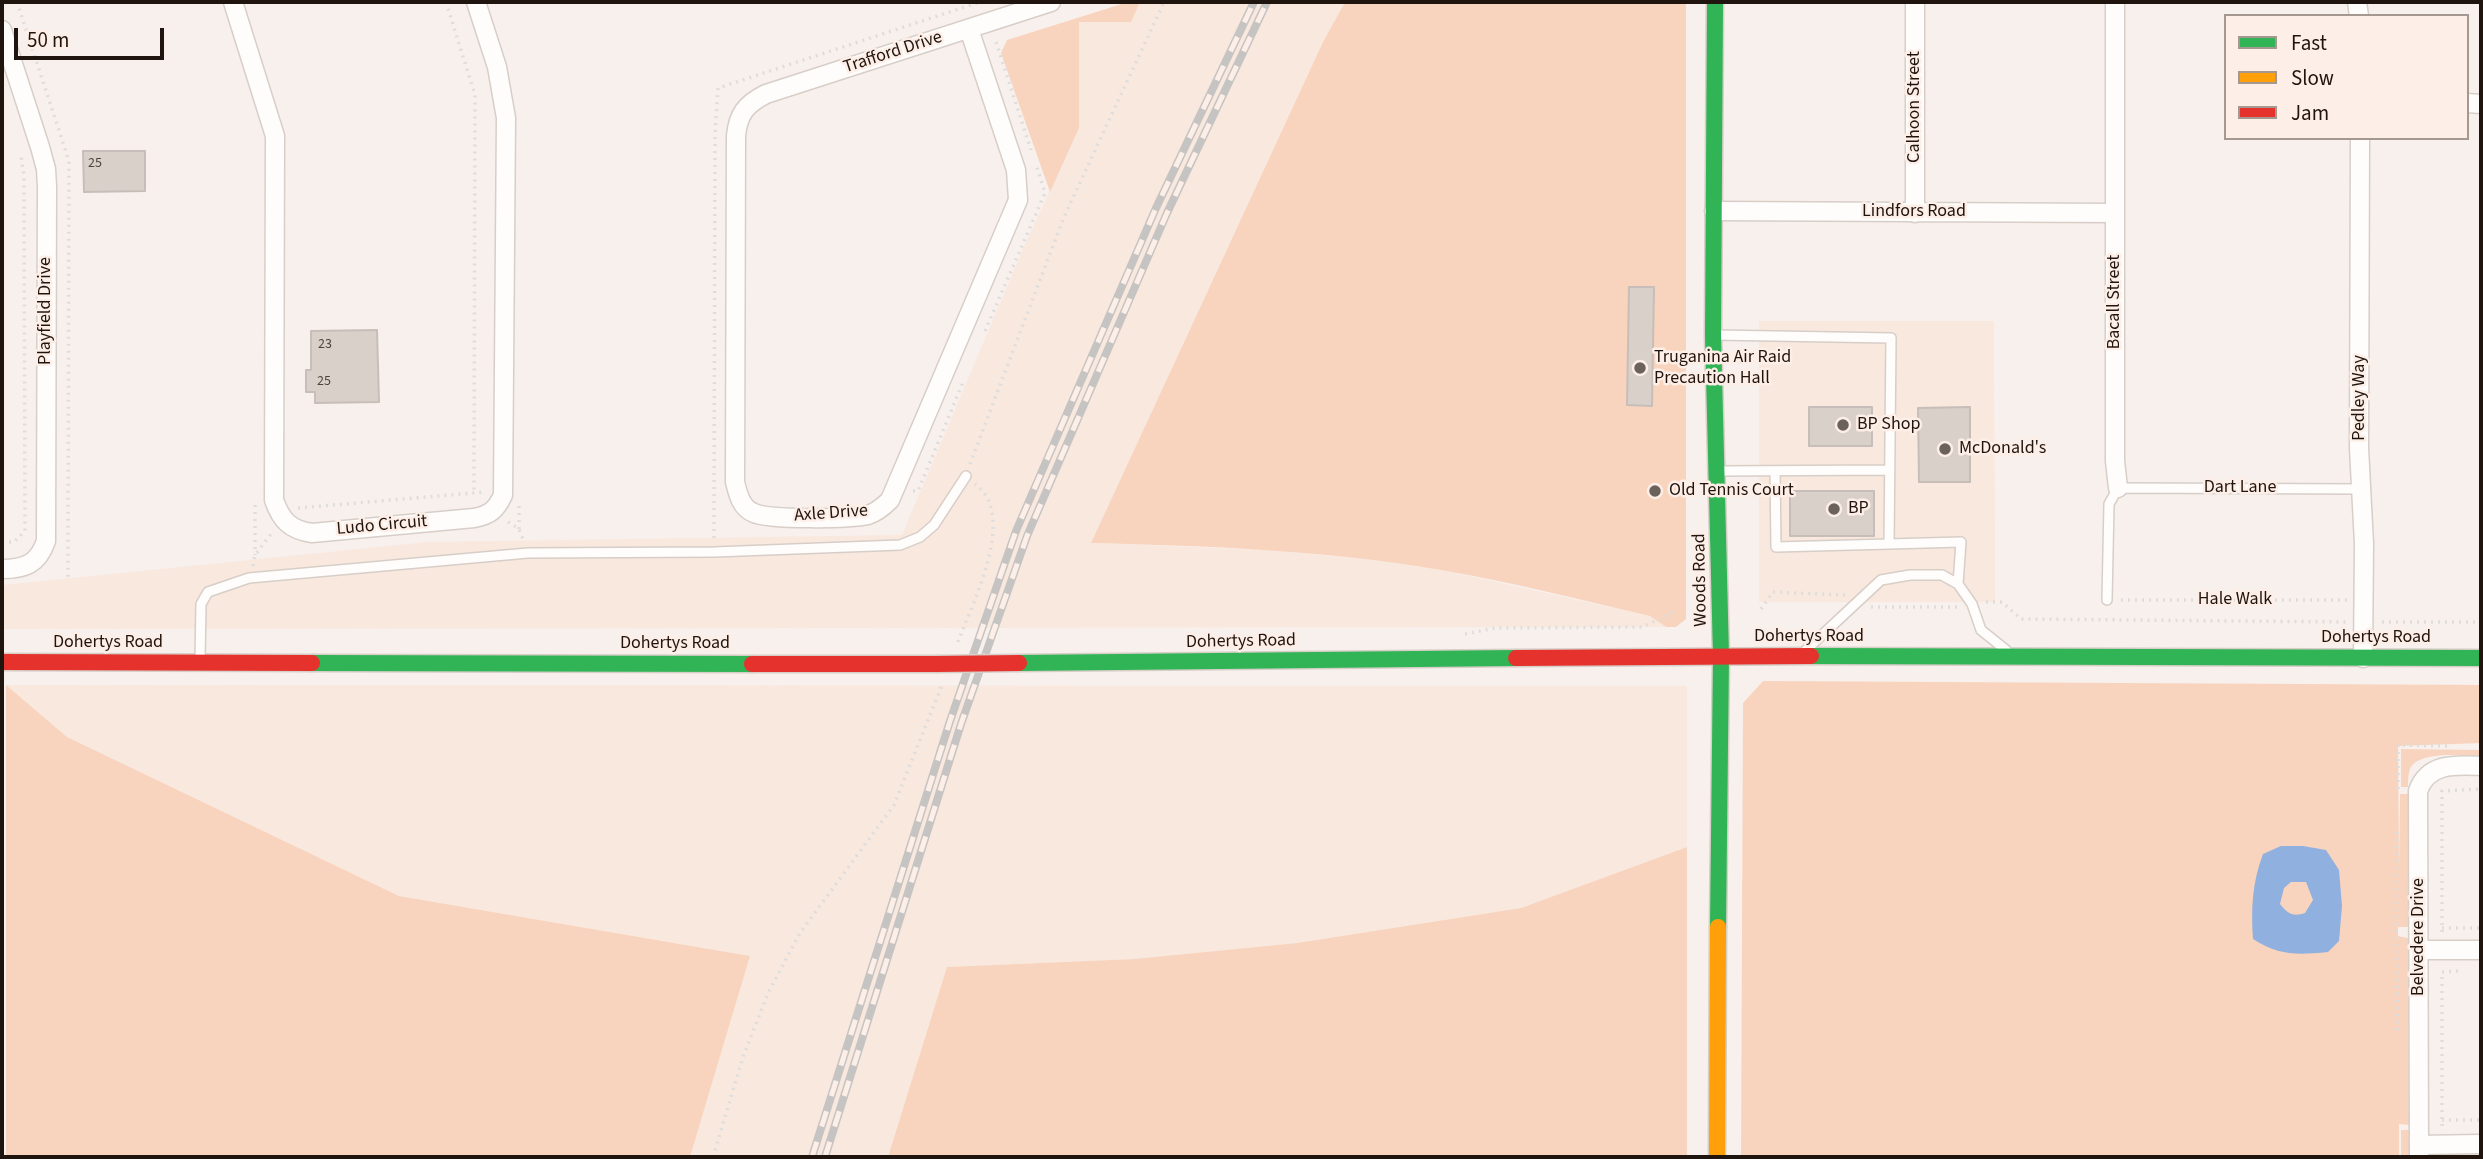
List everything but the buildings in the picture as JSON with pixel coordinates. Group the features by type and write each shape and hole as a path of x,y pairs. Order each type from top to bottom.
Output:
{"main road":[{"name":"Woods Road","path":"1715,2 1713,335 1721,656 1717,1157"},
{"name":"Dohertys Road","path":"2,662 936,664 1721,656 2481,658"}],"street":[{"path":"233,2 275,136 274,500 285,513"},
{"path":"476,2 497,67 506,118 503,492 497,507 491,512"},
{"name":"Trafford Drive","path":"740,113 754,100 766,94 969,29 1022,6 1051,2"},
{"name":"Calhoon Street","path":"1915,2 1915,212"},
{"name":"Bacall Street","path":"2115,2 2115,461 2118,488"},
{"name":"Axle Drive","path":"740,113 736,136 737,492 747,509 763,516 871,514 890,500 1018,200 1016,170 969,29"},
{"name":"Playfield Drive","path":"2,30 46,169 47,201 46,541 42,554 27,566 2,569"},
{"name":"Pedley Way","path":"2360,140 2359,448 2363,489 2363,658"},
{"name":"Lindfors Road","path":"1714,211 2115,213"},
{"name":"Ludo Circuit","path":"285,513 288,525 299,531 312,533 474,518 491,512"},
{"name":"Belvedere Drive","path":"2420,1151 2418,796 2420,786 2430,773 2442,767 2481,766"},
{"path":"2420,950 2481,950"},
{"path":"2420,1151 2442,1144 2481,1144"}],"lane":[{"path":"1713,335 1891,338 1889,544"},
{"path":"1718,471 1889,470"},
{"path":"1775,471 1776,547 1961,542 1958,584"},
{"path":"200,662 198,646 201,604 208,592 249,578 528,553 714,552 900,545 920,537 934,524 966,476"},
{"name":"Dart Lane","path":"2118,488 2363,489"},
{"name":"Bacall Street","path":"2107,600 2109,504 2118,488"},
{"path":"1799,656 1881,579 1942,575 1958,584 1972,604 1981,630 2013,657"}],"path":[{"path":"446,2 475,95 474,493"},
{"path":"714,523 715,118 718,88 980,2"},
{"path":"958,642 991,552 995,517 986,492 966,476 1064,217 1164,2"},
{"path":"2,542 14,542 25,531 24,176 21,155"},
{"path":"255,555 285,513 503,492"},
{"path":"249,578 255,555 255,500"},
{"path":"491,512 519,529 528,553"},
{"path":"1761,609 1773,592 1843,594 1874,608 1960,607 2002,601 2021,619 2481,622"},
{"name":"Hale Walk","path":"2107,600 2364,600"},
{"path":"1495,628 1642,627 1676,611"},
{"path":"713,1157 743,1057 768,993 800,933 894,805 944,681"},
{"path":"2398,791 2398,745 2457,746"},
{"path":"2442,1144 2442,791 2481,789"},
{"path":"2397,832 2398,1039"},
{"path":"2442,928 2481,928"},
{"path":"2442,972 2468,970"},
{"path":"2442,1120 2481,1120"}],"shaded area":[{"path":"1128,2 1140,2 1131,22 1079,22 1079,128 1050,192 1001,53 1007,40"},
{"path":"1140,2 1345,2 1323,42 1091,543 1272,550 1375,560 1443,570 1650,616 1666,627 2,629 2,585 428,542 902,535 1023,249 1079,128 1079,22 1130,22"},
{"path":"1345,2 1686,2 1686,619 1676,627 1666,627 1650,616 1546,592 1397,563 1266,550 1091,543 1323,42"},
{"path":"1759,321 1994,321 1995,602 1759,602"},
{"path":"1763,681 2481,685 2481,743 2398,746 2399,865 2400,794 2409,794 2409,927 2398,927 2398,936 2408,938 2409,1125 2399,1124 2399,1157 1741,1157 1743,703"},
{"path":"6,685 1687,686 1687,847 1521,908 1297,943 1134,959 948,967 888,1157 690,1157 750,956 399,896 67,737"},
{"path":"6,685 67,737 399,896 750,956 690,1157 6,1157"},
{"path":"2401,749 2481,750 2481,756 2442,755 2422,759 2410,769 2408,787 2401,787"},
{"path":"1687,847 1687,1157 888,1157 947,967 1134,959 1297,943 1521,908"},
{"path":"2401,1130 2409,1130 2409,1157 2401,1157"}],"water":[{"path":"2281,846 2326,850 2339,870 2342,906 2339,941 2328,952 2289,953 2272,949 2253,939 2253,896 2263,854","holes":["2291,882 2306,882 2313,900 2305,913 2291,914 2280,904 2284,888"]}],"railway":[{"path":"812,1157 950,721 1016,531 1156,208 1254,2"},
{"path":"825,1157 961,724 1027,536 1167,213 1267,2"}],"traffic: fast":[{"path":"1715,2 1713,335 1721,656 1718,927"},
{"path":"1811,656 2481,658"},
{"path":"1019,663 1516,658"},
{"path":"312,663 752,664"}],"traffic: slow":[{"path":"1717,1157 1718,927"}],"traffic: jam":[{"path":"1516,658 1811,656"},
{"path":"2,662 312,663"},
{"path":"936,664 1019,663"},
{"path":"752,664 936,664"}],"place":[{"name":"Truganina Air Raid Precaution Hall","path":"1640,368"},
{"name":"BP Shop","path":"1843,425"},
{"name":"McDonald's","path":"1945,449"},
{"name":"Old Tennis Court","path":"1655,491"},
{"name":"BP","path":"1834,509"}]}
